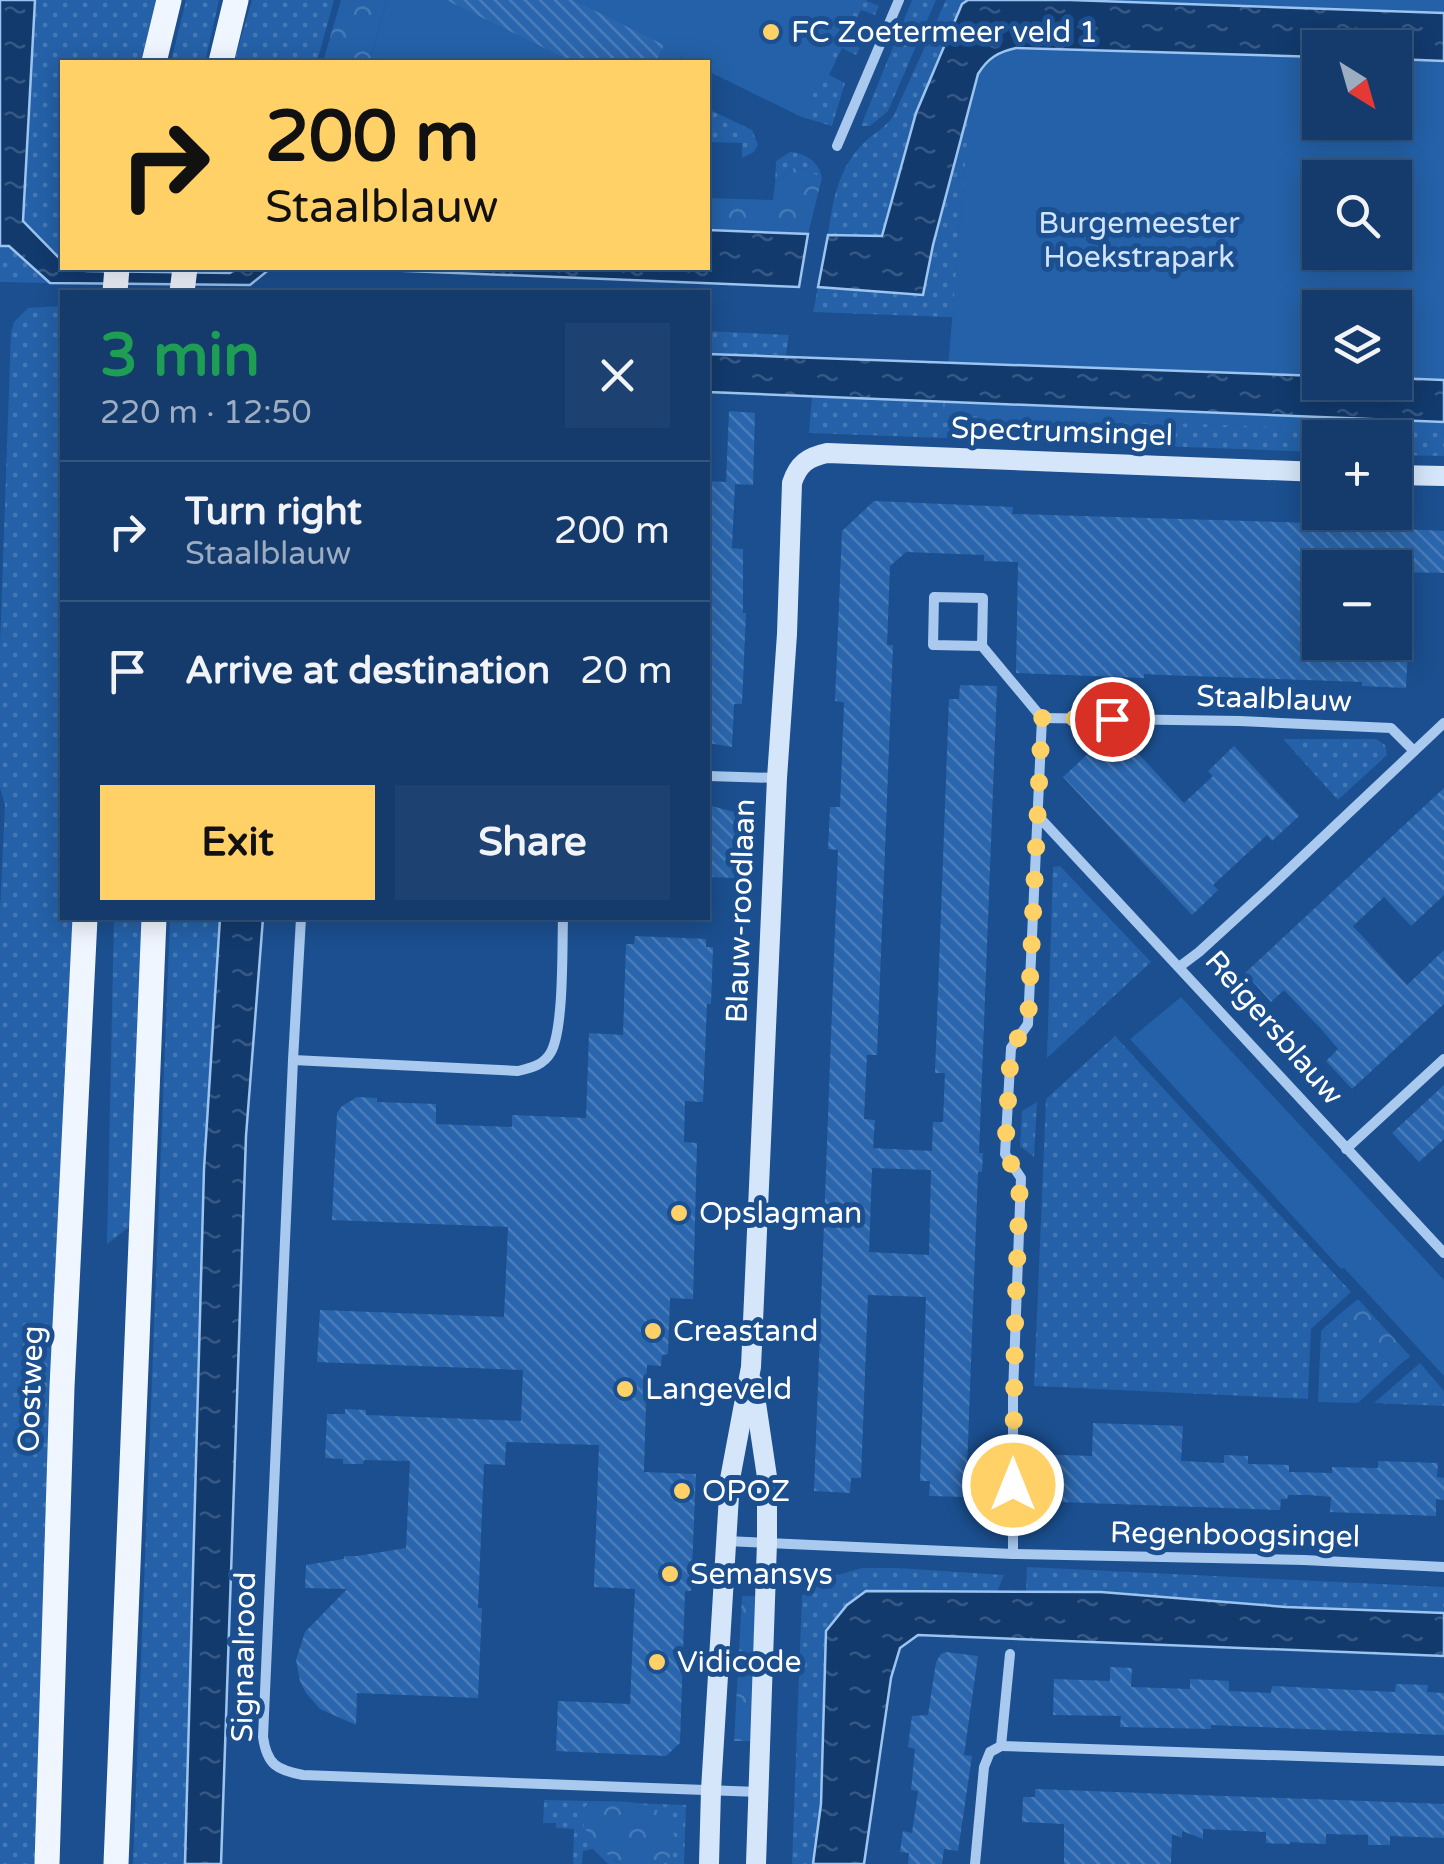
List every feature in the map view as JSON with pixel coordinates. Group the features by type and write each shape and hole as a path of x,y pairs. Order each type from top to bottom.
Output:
{"main road":[{"path":"154,60 169,0"},
{"path":"221,60 236,0"},
{"name":"Oostweg","path":"48,1864 62,1388 85,920"},
{"path":"116,1864 154,920"}],"street":[{"path":"837,146 899,0"},
{"name":"Spectrumsingel","path":"803,462 827,453 1302,471"},
{"name":"Blauw-roodlaan","path":"709,1864 730,1479 751,1366 792,483 803,462"},
{"path":"1412,475 1444,476"},
{"path":"982,646 933,645 934,597 983,598 982,646 1042,718 1028,1024 1011,1048 1005,1154 1020,1178 1013,1554"},
{"name":"Staalblauw","path":"1042,718 1390,728 1414,751"},
{"name":"Reigersblauw","path":"1444,723 1179,967 1444,1254"},
{"path":"710,776 777,778"},
{"path":"1039,817 1179,967"},
{"name":"Signaalrood","path":"302,920 292,1060 263,1737 266,1754 272,1764 286,1772 303,1775 759,1792"},
{"path":"292,1060 518,1071 538,1066 550,1055 557,1034 563,920"},
{"path":"1346,1149 1444,1059"},
{"name":"Blauw-roodlaan","path":"751,1366 766,1477 767,1542 756,1864"},
{"name":"Regenboogsingel","path":"725,1540 1013,1554 1444,1567"},
{"path":"1001,1746 1010,1654"},
{"path":"975,1864 984,1767 990,1752 1001,1746 1444,1761"}],"green space":[{"path":"35,0 158,0 141,60 60,60 60,259 23,221"},
{"path":"186,0 219,0 205,60 171,60"},
{"path":"252,0 334,0 318,60 235,60"},
{"path":"341,0 387,0 371,60 324,60"},
{"path":"387,0 860,0 802,117 710,72 710,60 371,60"},
{"path":"854,0 879,6 875,15 861,10 846,41 860,48 856,55 842,48 829,75 845,83 832,126 802,117 710,72 710,60 696,60"},
{"path":"912,0 936,0 888,111 870,126 861,126"},
{"path":"946,0 968,0 962,4 916,113 882,236 828,235 834,200 846,166 894,115"},
{"name":"Burgemeester Hoekstrapark","path":"989,0 1444,0 1444,433 1412,432 1412,420 1302,420 1302,428 944,415 976,34"},
{"path":"978,74 1000,319 813,312 818,287 923,294"},
{"path":"710,110 752,130 758,145 742,158 742,143 710,142"},
{"path":"790,152 811,159 822,178 794,168 775,183 776,161"},
{"path":"794,168 822,178 808,234 710,230 710,198 773,200 775,183"},
{"path":"0,246 8,246 50,283 0,282"},
{"path":"60,306 60,920 76,920 39,1864 0,1864 0,910 5,805 0,788 0,646 11,332 14,322 28,308"},
{"path":"710,331 789,335 786,355 710,354"},
{"path":"812,397 1393,420 1302,420 1302,451 809,433"},
{"path":"1412,421 1444,422 1444,456 1412,455"},
{"path":"1283,739 1376,739 1385,745 1387,755 1338,800"},
{"path":"1060,866 1151,962 1047,1058 1053,867"},
{"path":"114,920 146,920 137,1221 107,1244"},
{"path":"170,920 220,920 204,1169 185,1864 133,1864"},
{"path":"1181,997 1444,1280 1444,1376 1130,1039"},
{"path":"1115,1036 1351,1292 1311,1329 1308,1399 1034,1386 1046,1099"},
{"path":"1037,1102 1034,1157 1020,1146 1022,1111"},
{"path":"1358,1299 1410,1356 1395,1369 1341,1313"},
{"path":"1341,1313 1395,1369 1358,1403 1318,1402 1321,1331"},
{"path":"1420,1363 1444,1391 1444,1406 1374,1403"},
{"path":"1027,1567 1444,1587 1444,1613 1286,1607 1101,1592 1026,1592"},
{"path":"862,1568 1004,1575 997,1592 866,1591 821,1804 813,1864 792,1864 802,1595 820,1580"},
{"path":"742,1596 759,1596 752,1741 734,1741"},
{"path":"544,1800 591,1801 581,1812 621,1864 608,1864 593,1849 583,1851 582,1864 573,1864 574,1829 543,1823"},
{"path":"591,1801 630,1802 657,1810 680,1846 663,1864 621,1864 601,1849 585,1828 581,1812"},
{"path":"629,1803 686,1805 684,1864 663,1864 671,1853 669,1824 651,1808"}],"water":[{"path":"0,0 35,0 23,221 60,259 60,270 269,270 250,285 50,283 9,246 0,246"},
{"path":"968,0 1070,0 1444,13 1444,61 1412,60 1412,30 1302,30 1302,56 1016,48 1004,51 978,74 923,295 818,287 828,235 882,236 916,113 962,4"},
{"path":"710,230 808,234 799,287 383,270 710,270"},
{"path":"710,354 1302,375 1302,400 1412,400 1412,379 1444,380 1444,422 710,392"},
{"path":"220,920 263,920 246,1136 221,1864 185,1864 204,1169"},
{"path":"866,1591 1101,1592 1286,1607 1444,1613 1444,1656 918,1635 900,1648 891,1678 864,1864 813,1864 821,1804 826,1631 847,1605"}],"building":[{"path":"446,0 573,0 664,45 657,60 569,60"},
{"path":"729,411 755,413 753,485 735,484 732,548 743,549 746,613 742,704 734,704 732,747 710,743 710,481 726,482"},
{"path":"874,501 1013,507 1012,514 1302,523 1302,530 1444,531 1444,573 1412,572 1412,550 1302,550 1302,660 1407,660 1406,688 1362,686 1362,682 1016,673 1018,562 984,561 984,555 906,552 890,566 887,645 893,645 877,1055 867,1055 864,1119 875,1120 873,1148 932,1151 933,1122 943,1122 945,1073 935,1073 949,699 959,699 960,685 997,686 979,1153 983,1153 982,1172 978,1172 966,1497 929,1496 930,1481 920,1481 926,1297 868,1295 861,1478 851,1478 850,1493 814,1491 838,850 828,849 830,807 840,807 844,702 835,701 842,531","holes":["872,1168 931,1170 929,1255 869,1252"]},
{"path":"1121,735 1184,803 1213,776 1208,771 1234,746 1299,816 1272,841 1267,835 1213,885 1218,890 1192,915 1063,777 1090,752 1096,758"},
{"path":"1444,788 1444,895 1411,926 1384,897 1353,926 1407,985 1444,950 1444,1004 1352,1089 1326,1061 1338,1049 1322,1030 1284,990 1271,1002 1245,973"},
{"path":"710,806 738,813 736,878 710,877"},
{"path":"635,936 706,939 706,947 713,947 703,1102 685,1101 684,1142 697,1143 693,1299 670,1298 668,1354 662,1355 661,1366 647,1365 644,1472 696,1474 691,1591 685,1591 680,1743 666,1756 556,1751 558,1701 630,1704 635,1589 594,1587 599,1445 506,1442 505,1465 484,1464 478,1698 357,1693 356,1725 320,1709 300,1681 296,1660 305,1632 347,1589 305,1588 306,1565 406,1548 410,1461 364,1460 363,1464 343,1464 343,1459 325,1458 327,1414 345,1414 345,1409 366,1410 366,1415 521,1421 523,1370 317,1362 320,1310 504,1317 508,1227 332,1220 337,1113 357,1097 377,1098 377,1102 436,1104 436,1124 512,1127 512,1115 586,1118 589,1033 623,1035 626,944 634,944"},
{"path":"1444,1085 1444,1139 1419,1162 1392,1133"},
{"path":"1093,1423 1183,1426 1181,1461 1224,1463 1224,1455 1248,1456 1248,1464 1289,1465 1289,1472 1332,1473 1332,1467 1378,1468 1378,1461 1438,1463 1437,1477 1444,1478 1444,1500 1436,1499 1436,1516 1330,1512 1331,1497 1309,1495 1288,1495 1281,1499 1280,1510 1033,1501 1034,1454 1092,1456"},
{"path":"946,1652 978,1656 964,1755 972,1756 958,1851 944,1849 942,1864 908,1864 909,1853 900,1852 903,1831 912,1833 918,1791 911,1790 915,1749 908,1747 912,1716 928,1715 936,1662"},
{"path":"1110,1667 1132,1668 1131,1687 1190,1689 1190,1679 1229,1681 1229,1691 1271,1693 1272,1686 1395,1692 1396,1684 1428,1685 1427,1692 1444,1693 1444,1735 1211,1725 1211,1729 1120,1727 1121,1716 1053,1715 1054,1679 1110,1681"},
{"path":"1035,1789 1444,1804 1444,1838 1390,1836 1390,1845 1368,1845 1368,1835 1326,1834 1326,1844 1290,1844 1266,1843 1266,1832 1203,1829 1203,1839 1182,1831 1182,1838 1172,1834 1171,1864 1064,1864 1064,1824 1022,1822 1023,1797 1035,1797"}],"place":[{"name":"FC Zoetermeer veld 1","path":"771,32"},
{"name":"Opslagman","path":"679,1213"},
{"name":"Creastand","path":"653,1331"},
{"name":"Langeveld","path":"625,1389"},
{"name":"OPOZ","path":"682,1491"},
{"name":"Semansys","path":"670,1574"},
{"name":"Vidicode","path":"657,1662"}],"route":[{"path":"1013,1485 1020,1178 1005,1154 1011,1048 1028,1024 1042,718 1112,719"}]}
